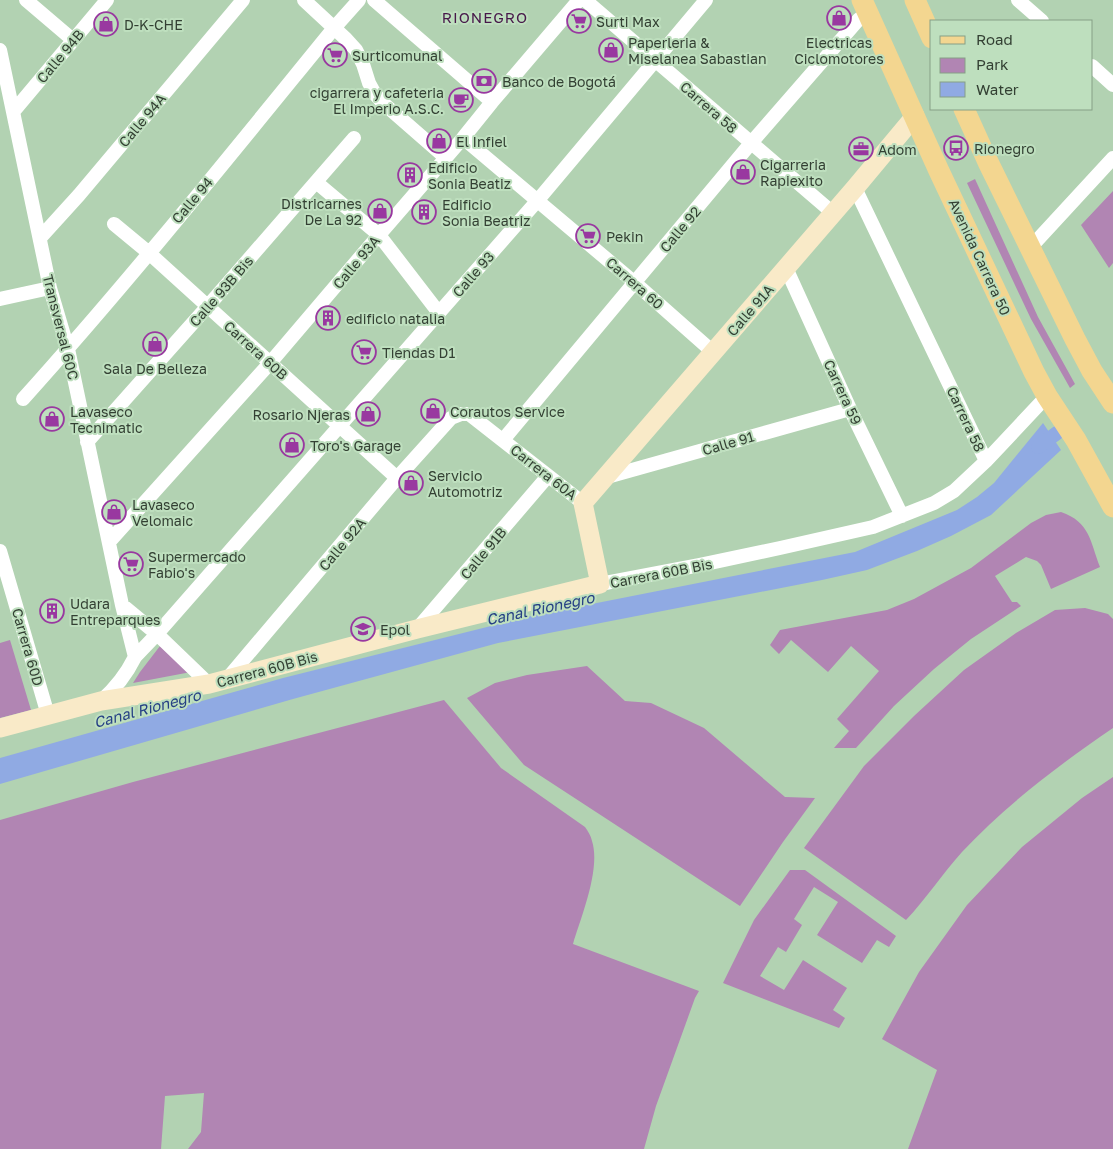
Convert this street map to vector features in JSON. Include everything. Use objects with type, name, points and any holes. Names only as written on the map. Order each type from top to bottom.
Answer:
[{"type":"main road","points":[[915,0],[930,34]]},
{"type":"main road","name":"Avenida Carrera 50","points":[[861,5],[1046,396],[1076,440],[1113,507]]},
{"type":"main road","points":[[964,110],[1083,356],[1113,403]]},
{"type":"street","points":[[26,0],[73,40]]},
{"type":"street","name":"Calle 94B","points":[[13,112],[107,0]]},
{"type":"street","name":"Calle 94A","points":[[40,238],[79,195],[242,0]]},
{"type":"street","points":[[304,0],[356,50],[369,83],[379,98],[446,158]]},
{"type":"street","name":"Calle 94","points":[[23,399],[149,253],[359,0]]},
{"type":"street","points":[[374,0],[492,102]]},
{"type":"street","name":"Calle 93A","points":[[109,542],[270,363],[579,0]]},
{"type":"street","name":"Carrera 58","points":[[585,0],[833,213]]},
{"type":"street","name":"Calle 93","points":[[135,657],[538,200],[706,0]]},
{"type":"street","points":[[1018,0],[1041,20]]},
{"type":"street","name":"Calle 92","points":[[503,440],[751,143],[861,5]]},
{"type":"street","name":"Transversal 60C","points":[[0,50],[50,288],[68,349],[122,605],[135,657]]},
{"type":"street","points":[[1093,67],[1113,85]]},
{"type":"street","name":"Calle 91A","points":[[583,503],[915,116]]},
{"type":"street","name":"Calle 93B Bis","points":[[87,442],[354,138]]},
{"type":"street","name":"Carrera 60","points":[[463,138],[635,283],[713,352]]},
{"type":"street","points":[[1030,248],[1113,158]]},
{"type":"street","points":[[316,182],[379,235],[439,313]]},
{"type":"street","name":"Carrera 58","points":[[855,188],[986,462]]},
{"type":"street","name":"Carrera 60B","points":[[114,224],[149,253],[397,478]]},
{"type":"street","name":"Carrera 59","points":[[786,268],[850,409],[902,516]]},
{"type":"street","points":[[0,299],[50,288]]},
{"type":"street","name":"Carrera 60B Bis","points":[[0,728],[101,701],[209,684],[417,629],[600,584],[700,565],[873,527],[934,503],[954,491],[986,462],[1046,396]]},
{"type":"street","name":"Calle 91","points":[[607,477],[850,409]]},
{"type":"street","name":"Carrera 60A","points":[[461,414],[469,414],[583,503],[600,584]]},
{"type":"street","name":"Calle 92A","points":[[227,679],[397,478],[451,418],[461,414]]},
{"type":"street","points":[[1094,470],[1113,483]]},
{"type":"street","name":"Calle 91B","points":[[417,629],[548,476]]},
{"type":"street","name":"Carrera 60D","points":[[0,551],[48,715]]},
{"type":"street","points":[[122,605],[157,634],[209,684]]},
{"type":"street","points":[[101,701],[122,680],[135,657]]},
{"type":"green space","points":[[975,179],[1038,317],[1075,384],[1070,388],[1031,319],[967,183]]},
{"type":"green space","points":[[1113,191],[1113,263],[1109,268],[1081,225]]},
{"type":"green space","points":[[1061,512],[1078,521],[1088,534],[1100,567],[1051,589],[1041,565],[1037,561],[1026,557],[995,576],[1012,602],[1017,602],[1021,606],[971,639],[934,669],[894,706],[856,748],[834,748],[849,731],[837,719],[879,671],[851,646],[828,672],[791,640],[779,654],[770,645],[780,630],[887,610],[914,599],[971,568],[1031,523],[1046,515]]},
{"type":"green space","points":[[1085,608],[1108,614],[1113,619],[1113,728],[1015,801],[979,834],[906,920],[804,848],[864,766],[964,670],[1016,633],[1055,610]]},
{"type":"green space","points":[[10,640],[31,710],[0,718],[0,643]]},
{"type":"green space","points":[[160,646],[191,672],[133,683],[140,672]]},
{"type":"green space","points":[[587,666],[625,701],[651,703],[704,728],[785,797],[815,798],[740,906],[524,765],[467,698],[495,683],[527,675]]},
{"type":"green space","points":[[444,700],[501,768],[585,827],[592,839],[594,865],[592,879],[573,944],[699,991],[656,1106],[644,1149],[188,1149],[201,1132],[204,1093],[165,1096],[161,1149],[0,1149],[0,820],[133,782]]},
{"type":"green space","points":[[1113,777],[1113,1149],[908,1149],[937,1070],[882,1039],[919,972],[967,905],[1022,847],[1082,798]]},
{"type":"green space","points":[[790,870],[805,870],[896,936],[889,947],[877,940],[862,963],[817,935],[838,902],[814,887],[794,919],[802,925],[786,952],[778,947],[760,976],[784,990],[803,960],[847,988],[833,1010],[845,1018],[839,1028],[723,983],[754,920]]},
{"type":"water","points":[[1043,423],[1061,450],[991,515],[951,536],[867,570],[498,643],[293,699],[0,784],[0,758],[283,678],[531,616],[855,552],[957,510],[977,497],[994,483]]},
{"type":"waterway","name":"Canal Rionegro","points":[[1038,447],[1057,433]]},
{"type":"place","name":"Electricas Ciclomotores","points":[[839,18]]},
{"type":"place","name":"Surti Max","points":[[579,21]]},
{"type":"place","name":"D-K-CHE","points":[[106,24]]},
{"type":"place","name":"Paperleria & Miselanea Sabastian","points":[[611,50]]},
{"type":"place","name":"Surticomunal","points":[[335,55]]},
{"type":"place","name":"Banco de Bogotá","points":[[484,81]]},
{"type":"place","name":"cigarrera y cafeteria El Imperio A.S.C.","points":[[461,100]]},
{"type":"place","name":"El Infiel","points":[[439,141]]},
{"type":"place","name":"Rionegro","points":[[956,148]]},
{"type":"place","name":"Adom","points":[[861,149]]},
{"type":"place","name":"Cigarreria Rapiexito","points":[[743,172]]},
{"type":"place","name":"Edificio Sonia Beatiz","points":[[410,175]]},
{"type":"place","name":"Districarnes De La 92","points":[[380,211]]},
{"type":"place","name":"Edificio Sonia Beatriz","points":[[424,212]]},
{"type":"place","name":"Pekin","points":[[588,236]]},
{"type":"place","name":"edificlo natalia","points":[[328,318]]},
{"type":"place","name":"Sala De Belleza","points":[[155,344]]},
{"type":"place","name":"Tiendas D1","points":[[364,352]]},
{"type":"place","name":"Corautos Service","points":[[433,411]]},
{"type":"place","name":"Rosario Njeras","points":[[368,414]]},
{"type":"place","name":"Lavaseco Tecnimatic","points":[[52,419]]},
{"type":"place","name":"Toro's Garage","points":[[292,445]]},
{"type":"place","name":"Servicio Automotriz","points":[[411,483]]},
{"type":"place","name":"Lavaseco Velomaic","points":[[114,512]]},
{"type":"place","name":"Supermercado Fabio's","points":[[131,564]]},
{"type":"place","name":"Udara Entreparques","points":[[52,611]]},
{"type":"place","name":"Epol","points":[[363,629]]},
{"type":"district","name":"RIONEGRO","points":[[485,17]]}]
